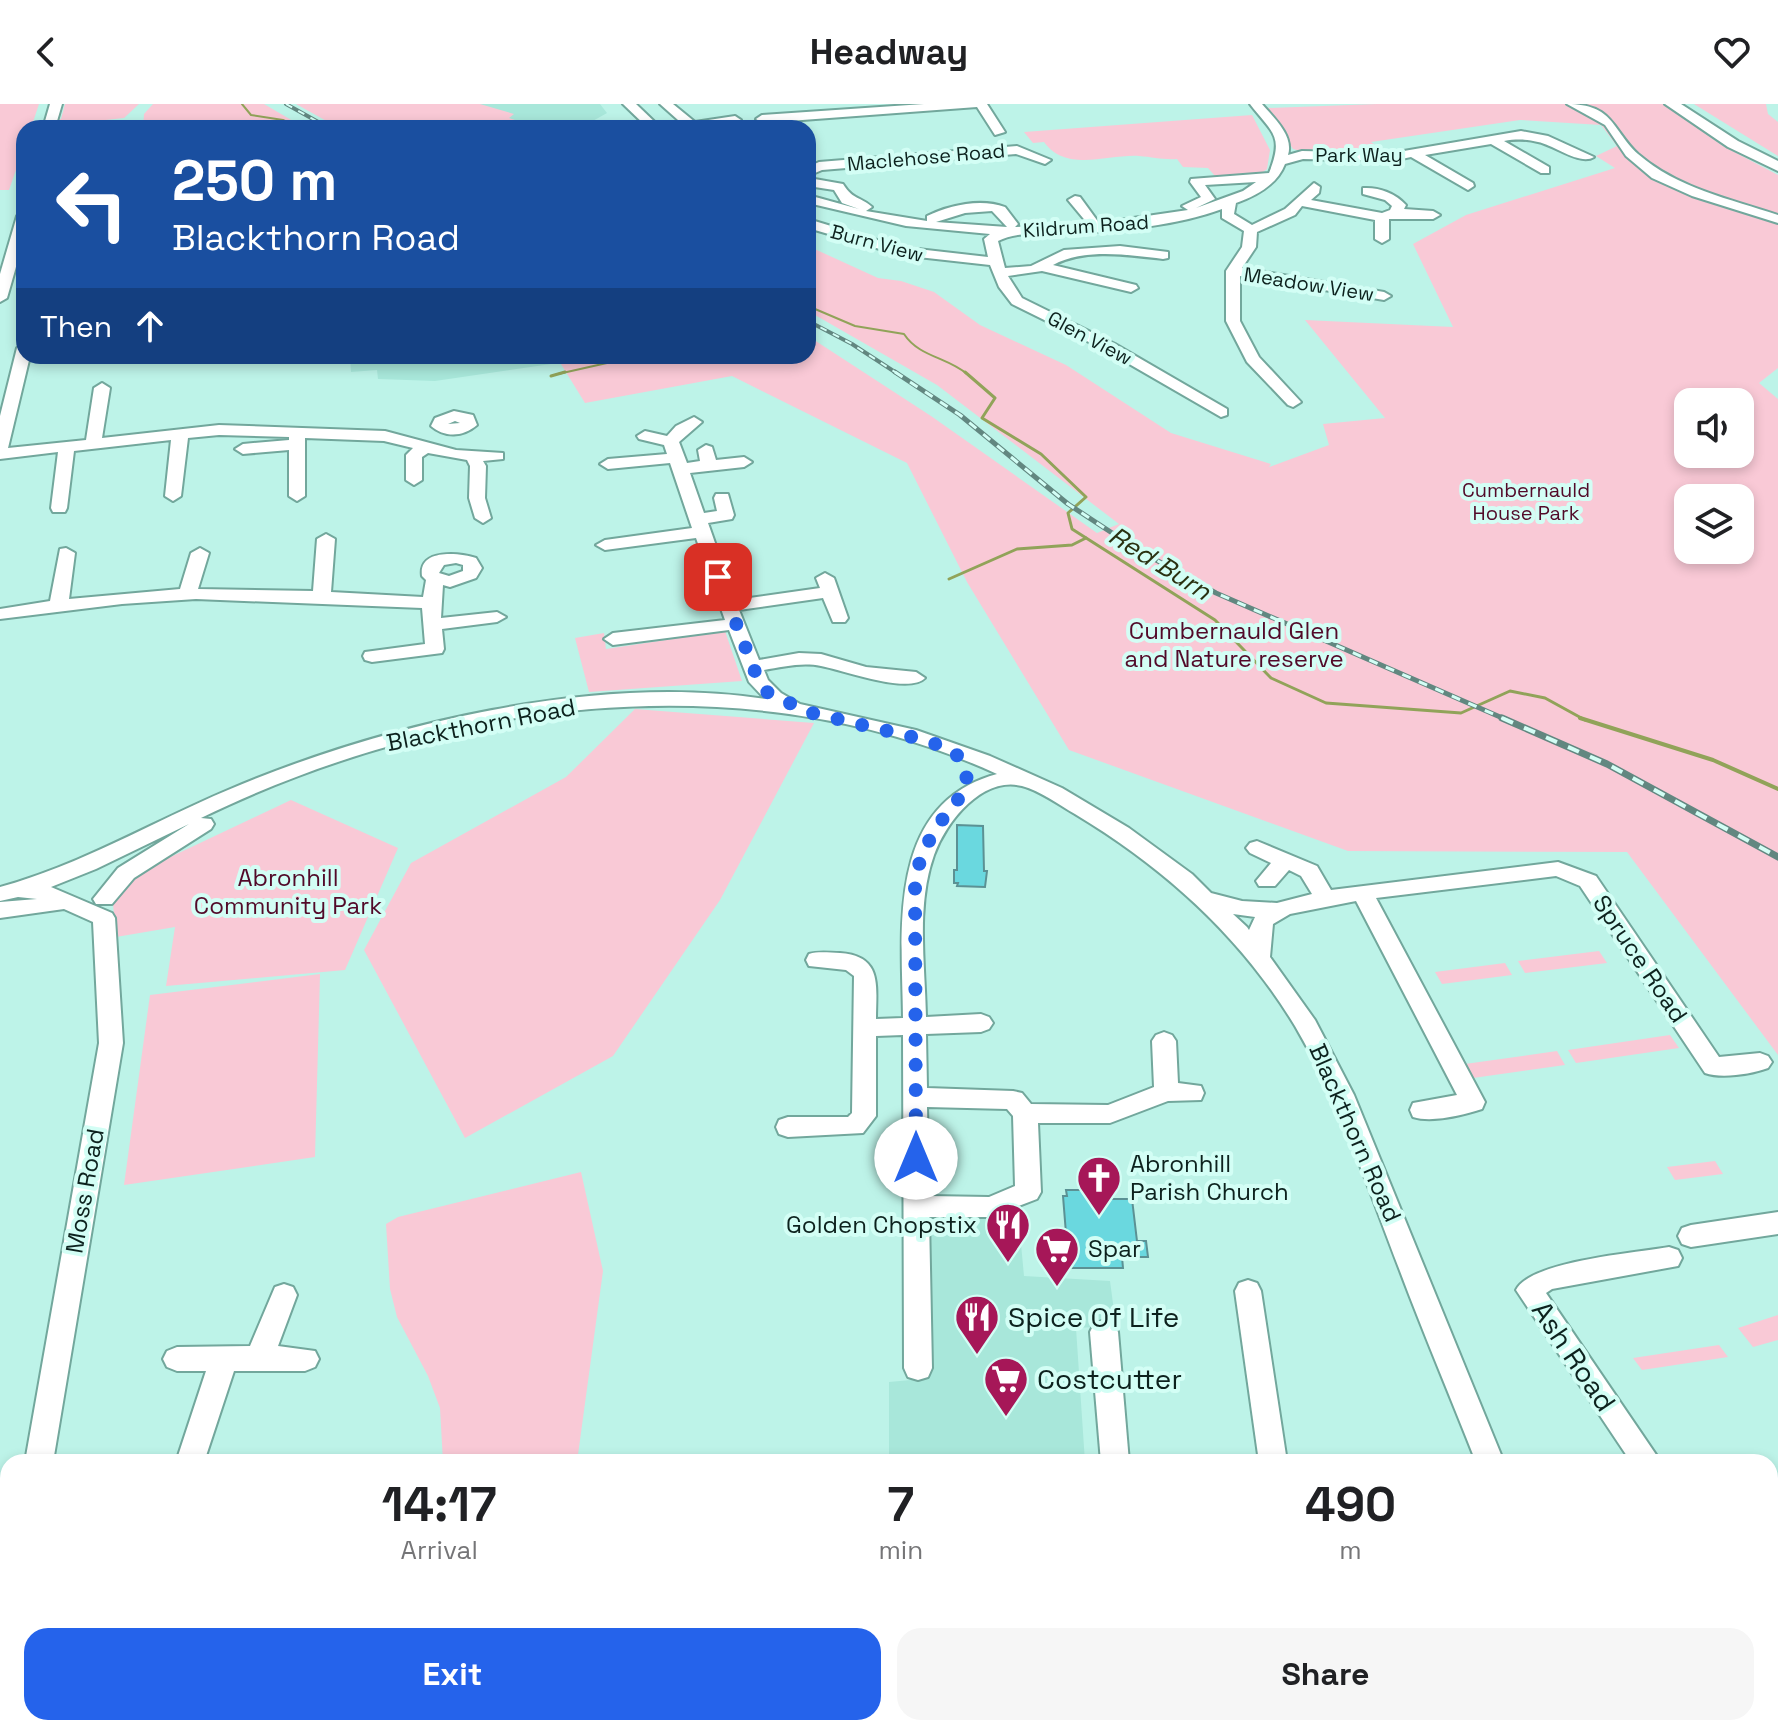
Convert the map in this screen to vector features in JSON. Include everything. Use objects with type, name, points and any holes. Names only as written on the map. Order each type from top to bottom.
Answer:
[{"type":"main road","points":[[1672,104],[1733,144],[1778,167]]},
{"type":"main road","points":[[1685,104],[1778,160]]},
{"type":"street","points":[[629,104],[646,120]]},
{"type":"street","points":[[666,104],[685,120]]},
{"type":"street","points":[[762,119],[822,109],[974,104]]},
{"type":"street","points":[[979,124],[996,128],[981,104]]},
{"type":"street","points":[[1229,208],[1247,186],[1271,177],[1283,154],[1273,125],[1256,104]]},
{"type":"street","points":[[1573,104],[1609,122],[1630,153],[1656,175],[1697,193],[1778,219]]},
{"type":"street","name":"Park Way","points":[[1283,154],[1416,155],[1531,136],[1588,157]]},
{"type":"street","points":[[1493,140],[1545,170]]},
{"type":"street","name":"Maclehose Road","points":[[816,166],[843,161],[1017,150],[1045,160]]},
{"type":"street","points":[[816,161],[843,161],[882,155]]},
{"type":"street","name":"Park Way","points":[[1416,155],[1468,186]]},
{"type":"street","points":[[816,182],[838,187],[853,204],[932,219],[1009,228],[1159,215],[1209,199],[1196,182],[1226,179],[1247,186]]},
{"type":"street","points":[[1250,240],[1313,193],[1314,187]]},
{"type":"street","points":[[1368,191],[1390,197],[1399,205],[1389,215],[1382,239]]},
{"type":"street","points":[[1075,200],[1093,222]]},
{"type":"street","name":"Kildrum Road","points":[[816,202],[874,217],[974,229],[1112,227],[1198,212]]},
{"type":"street","points":[[1299,202],[1336,216],[1433,215]]},
{"type":"street","points":[[932,219],[946,211],[996,203],[1009,228]]},
{"type":"street","name":"Meadow View","points":[[1198,212],[1229,208],[1250,240],[1233,271],[1233,321],[1252,359],[1293,402]]},
{"type":"street","name":"Burn View","points":[[816,226],[902,254],[997,267],[1042,267]]},
{"type":"street","points":[[974,229],[991,239],[1009,228]]},
{"type":"street","name":"Glen View","points":[[991,239],[997,267],[1009,293],[1017,301],[1110,347],[1221,412]]},
{"type":"street","points":[[0,298],[16,243]]},
{"type":"street","points":[[1042,267],[1064,254],[1120,250],[1163,255]]},
{"type":"street","points":[[1042,267],[1131,288]]},
{"type":"street","name":"Meadow View","points":[[1233,271],[1384,296]]},
{"type":"street","points":[[20,364],[0,451],[67,446],[94,435]]},
{"type":"street","points":[[94,435],[102,388]]},
{"type":"street","points":[[694,422],[682,429],[676,456],[728,606],[756,673],[774,697],[808,712]]},
{"type":"street","points":[[34,435],[180,434],[219,430],[297,439],[385,436],[429,449],[473,457],[497,456]]},
{"type":"street","points":[[414,480],[414,455],[443,442],[449,431]]},
{"type":"street","points":[[173,496],[180,434]]},
{"type":"street","points":[[645,436],[676,456]]},
{"type":"street","points":[[243,449],[297,439]]},
{"type":"street","points":[[297,439],[297,496]]},
{"type":"street","points":[[59,508],[67,446]]},
{"type":"street","points":[[608,464],[676,456],[744,462]]},
{"type":"street","points":[[473,457],[478,466],[477,498],[483,518]]},
{"type":"street","points":[[605,545],[700,525],[726,515],[722,498]]},
{"type":"street","points":[[322,598],[326,539]]},
{"type":"street","points":[[59,605],[66,553]]},
{"type":"street","points":[[187,595],[200,553]]},
{"type":"street","points":[[372,656],[435,649],[431,603],[435,579]]},
{"type":"street","points":[[728,606],[828,585],[839,618]]},
{"type":"street","points":[[0,614],[59,605],[187,595],[431,603]]},
{"type":"street","points":[[433,625],[497,617]]},
{"type":"street","points":[[613,639],[736,624]]},
{"type":"street","points":[[727,702],[748,692],[756,673],[799,659],[821,660],[864,673],[916,678]]},
{"type":"street","name":"Blackthorn Road","points":[[10,892],[140,840],[235,794],[323,763],[425,732],[516,714],[585,704],[727,702],[808,712],[925,740],[954,751],[1058,795],[1127,835],[1203,899],[1259,957],[1317,1042],[1347,1104],[1487,1454]]},
{"type":"street","points":[[954,751],[968,774],[963,797]]},
{"type":"street","name":"Blackthorn Road","points":[[58,899],[121,863],[323,763]]},
{"type":"street","points":[[918,1368],[913,895],[917,871],[935,829],[963,797],[992,780],[1025,780]]},
{"type":"street","points":[[10,892],[104,908],[126,873],[204,824]]},
{"type":"street","points":[[121,863],[140,840]]},
{"type":"street","points":[[1257,848],[1309,871],[1325,898]]},
{"type":"street","points":[[1267,881],[1286,860]]},
{"type":"street","name":"Moss Road","points":[[40,1454],[111,1043],[104,908],[107,884],[121,863]]},
{"type":"street","name":"Spruce Road","points":[[1203,899],[1242,909],[1276,910],[1325,898],[1558,869],[1588,881],[1713,1067],[1760,1062]]},
{"type":"street","points":[[1363,894],[1473,1102],[1422,1110]]},
{"type":"street","points":[[0,909],[58,899]]},
{"type":"street","points":[[1259,957],[1261,925],[1276,910]]},
{"type":"street","points":[[788,1127],[854,1126],[864,1116],[865,976],[859,966],[849,962],[817,960]]},
{"type":"street","points":[[865,1028],[981,1023]]},
{"type":"street","points":[[1164,1041],[1166,1092]]},
{"type":"street","points":[[1025,1113],[1110,1114],[1166,1092],[1192,1093]]},
{"type":"street","points":[[915,1097],[1013,1100],[1025,1113],[1028,1192],[990,1207],[916,1206]]},
{"type":"street","points":[[1691,1236],[1778,1223]]},
{"type":"street","name":"Ash Road","points":[[1642,1454],[1529,1290],[1546,1279],[1669,1258]]},
{"type":"street","points":[[1248,1291],[1272,1454]]},
{"type":"street","points":[[260,1356],[284,1295]]},
{"type":"street","points":[[1104,1332],[1114,1454]]},
{"type":"street","points":[[177,1359],[223,1361],[260,1356],[305,1359]]},
{"type":"street","points":[[193,1454],[223,1361]]},
{"type":"shaded area","points":[[428,104],[600,104],[607,113],[595,120],[466,120]]},
{"type":"shaded area","points":[[350,364],[551,364],[435,381],[378,379],[377,370],[351,372]]},
{"type":"shaded area","points":[[1018,1212],[1024,1276],[1110,1281],[1116,1326],[1076,1328],[1084,1454],[889,1454],[889,1382],[922,1379],[922,1220]]},
{"type":"green space","points":[[0,104],[39,104],[34,120],[16,120],[16,170],[9,190],[0,190]]},
{"type":"green space","points":[[65,104],[139,104],[124,118],[56,120],[61,119]]},
{"type":"green space","points":[[153,104],[264,104],[291,120],[144,120],[144,114]]},
{"type":"green space","points":[[296,104],[480,104],[514,114],[509,118],[515,120],[325,120]]},
{"type":"green space","points":[[1377,104],[1663,104],[1723,146],[1778,175],[1778,368],[1759,383],[1778,399],[1778,1055],[1627,852],[1348,851],[1069,750],[967,582],[907,463],[732,376],[585,403],[561,364],[816,364],[816,341],[931,416],[1097,533],[1119,524],[937,385],[816,316],[816,250],[878,278],[901,281],[934,292],[980,325],[1066,365],[1171,433],[1271,464],[1269,467],[1329,445],[1323,424],[1385,418],[1305,320],[1453,327],[1413,244],[1466,215],[1615,168],[1596,156],[1617,146],[1601,125],[1520,120],[1371,142],[1390,155],[1309,153],[1293,149],[1267,108]]},
{"type":"green space","points":[[1694,104],[1766,104],[1768,114],[1778,122],[1778,156]]},
{"type":"green space","points":[[1252,115],[1270,150],[1267,169],[1255,178],[1215,176],[1208,168],[1183,167],[1177,159],[1127,156],[1076,160],[1053,151],[1044,142],[1033,143],[1024,132]]},
{"type":"green space","points":[[725,631],[742,681],[589,692],[575,638],[604,633],[606,649]]},
{"type":"green space","points":[[635,709],[814,723],[720,900],[613,1056],[465,1138],[364,950],[411,863],[566,777]]},
{"type":"green space","name":"Abronhill Community Park","points":[[291,800],[398,848],[345,970],[166,986],[175,927],[116,937],[113,904],[126,878]]},
{"type":"green space","points":[[1599,951],[1607,963],[1525,973],[1518,961]]},
{"type":"green space","points":[[1505,963],[1512,975],[1442,984],[1435,972]]},
{"type":"green space","points":[[320,974],[315,1157],[124,1185],[150,995]]},
{"type":"green space","points":[[1670,1035],[1679,1048],[1576,1063],[1568,1050]]},
{"type":"green space","points":[[1557,1051],[1565,1065],[1473,1078],[1465,1064]]},
{"type":"green space","points":[[1715,1161],[1723,1174],[1675,1180],[1667,1167]]},
{"type":"green space","points":[[581,1172],[603,1271],[578,1454],[443,1454],[440,1408],[428,1376],[397,1317],[390,1289],[386,1224],[398,1217]]},
{"type":"green space","points":[[1778,1315],[1778,1340],[1753,1347],[1738,1328]]},
{"type":"green space","points":[[1719,1345],[1728,1357],[1642,1370],[1633,1358]]},
{"type":"building","points":[[957,825],[983,826],[984,871],[987,871],[985,887],[957,886],[958,883],[954,883]]},
{"type":"building","name":"Abronhill Parish Church","points":[[1066,1190],[1086,1190],[1086,1196],[1096,1196],[1096,1199],[1132,1199],[1137,1241],[1146,1241],[1148,1257],[1122,1257],[1123,1268],[1061,1268],[1059,1246],[1067,1246],[1063,1196],[1067,1196]]},
{"type":"waterway","name":"Red Burn","points":[[242,104],[251,115],[283,120]]},
{"type":"waterway","name":"Red Burn","points":[[816,309],[855,326],[904,334],[917,348],[967,374]]},
{"type":"waterway","points":[[558,374],[602,364]]},
{"type":"waterway","points":[[558,374],[565,372]]},
{"type":"waterway","name":"Red Burn","points":[[965,372],[995,398],[982,418],[1041,454],[1086,497],[1068,513],[1072,529],[1215,620],[1271,678],[1326,703],[1461,713],[1510,691],[1545,698],[1583,719]]},
{"type":"waterway","points":[[551,376],[558,374]]},
{"type":"waterway","points":[[949,579],[1017,549],[1072,545],[1086,538]]},
{"type":"waterway","name":"Red Burn","points":[[1583,719],[1713,760],[1778,789]]},
{"type":"railway","points":[[286,104],[315,120]]},
{"type":"railway","points":[[816,325],[898,374]]},
{"type":"railway","points":[[895,372],[960,415],[1068,504],[1138,550],[1216,593],[1507,720]]},
{"type":"railway","points":[[1502,718],[1607,764],[1778,857]]},
{"type":"place","name":"Abronhill Parish Church","points":[[1099,1217]]},
{"type":"place","name":"Golden Chopstix","points":[[1008,1264]]},
{"type":"place","name":"Spar","points":[[1057,1288]]},
{"type":"place","name":"Spice Of Life","points":[[977,1356]]},
{"type":"place","name":"Costcutter","points":[[1006,1418]]},
{"type":"route","points":[[718,577],[759,682],[774,697],[808,712],[925,740],[954,751],[966,768],[967,788],[928,842],[917,871],[913,895],[916,1158]]},
{"type":"park label","name":"Cumbernauld House Park","points":[[1526,502]]},
{"type":"park label","name":"Cumbernauld Glen and Nature reserve","points":[[1234,645]]}]
